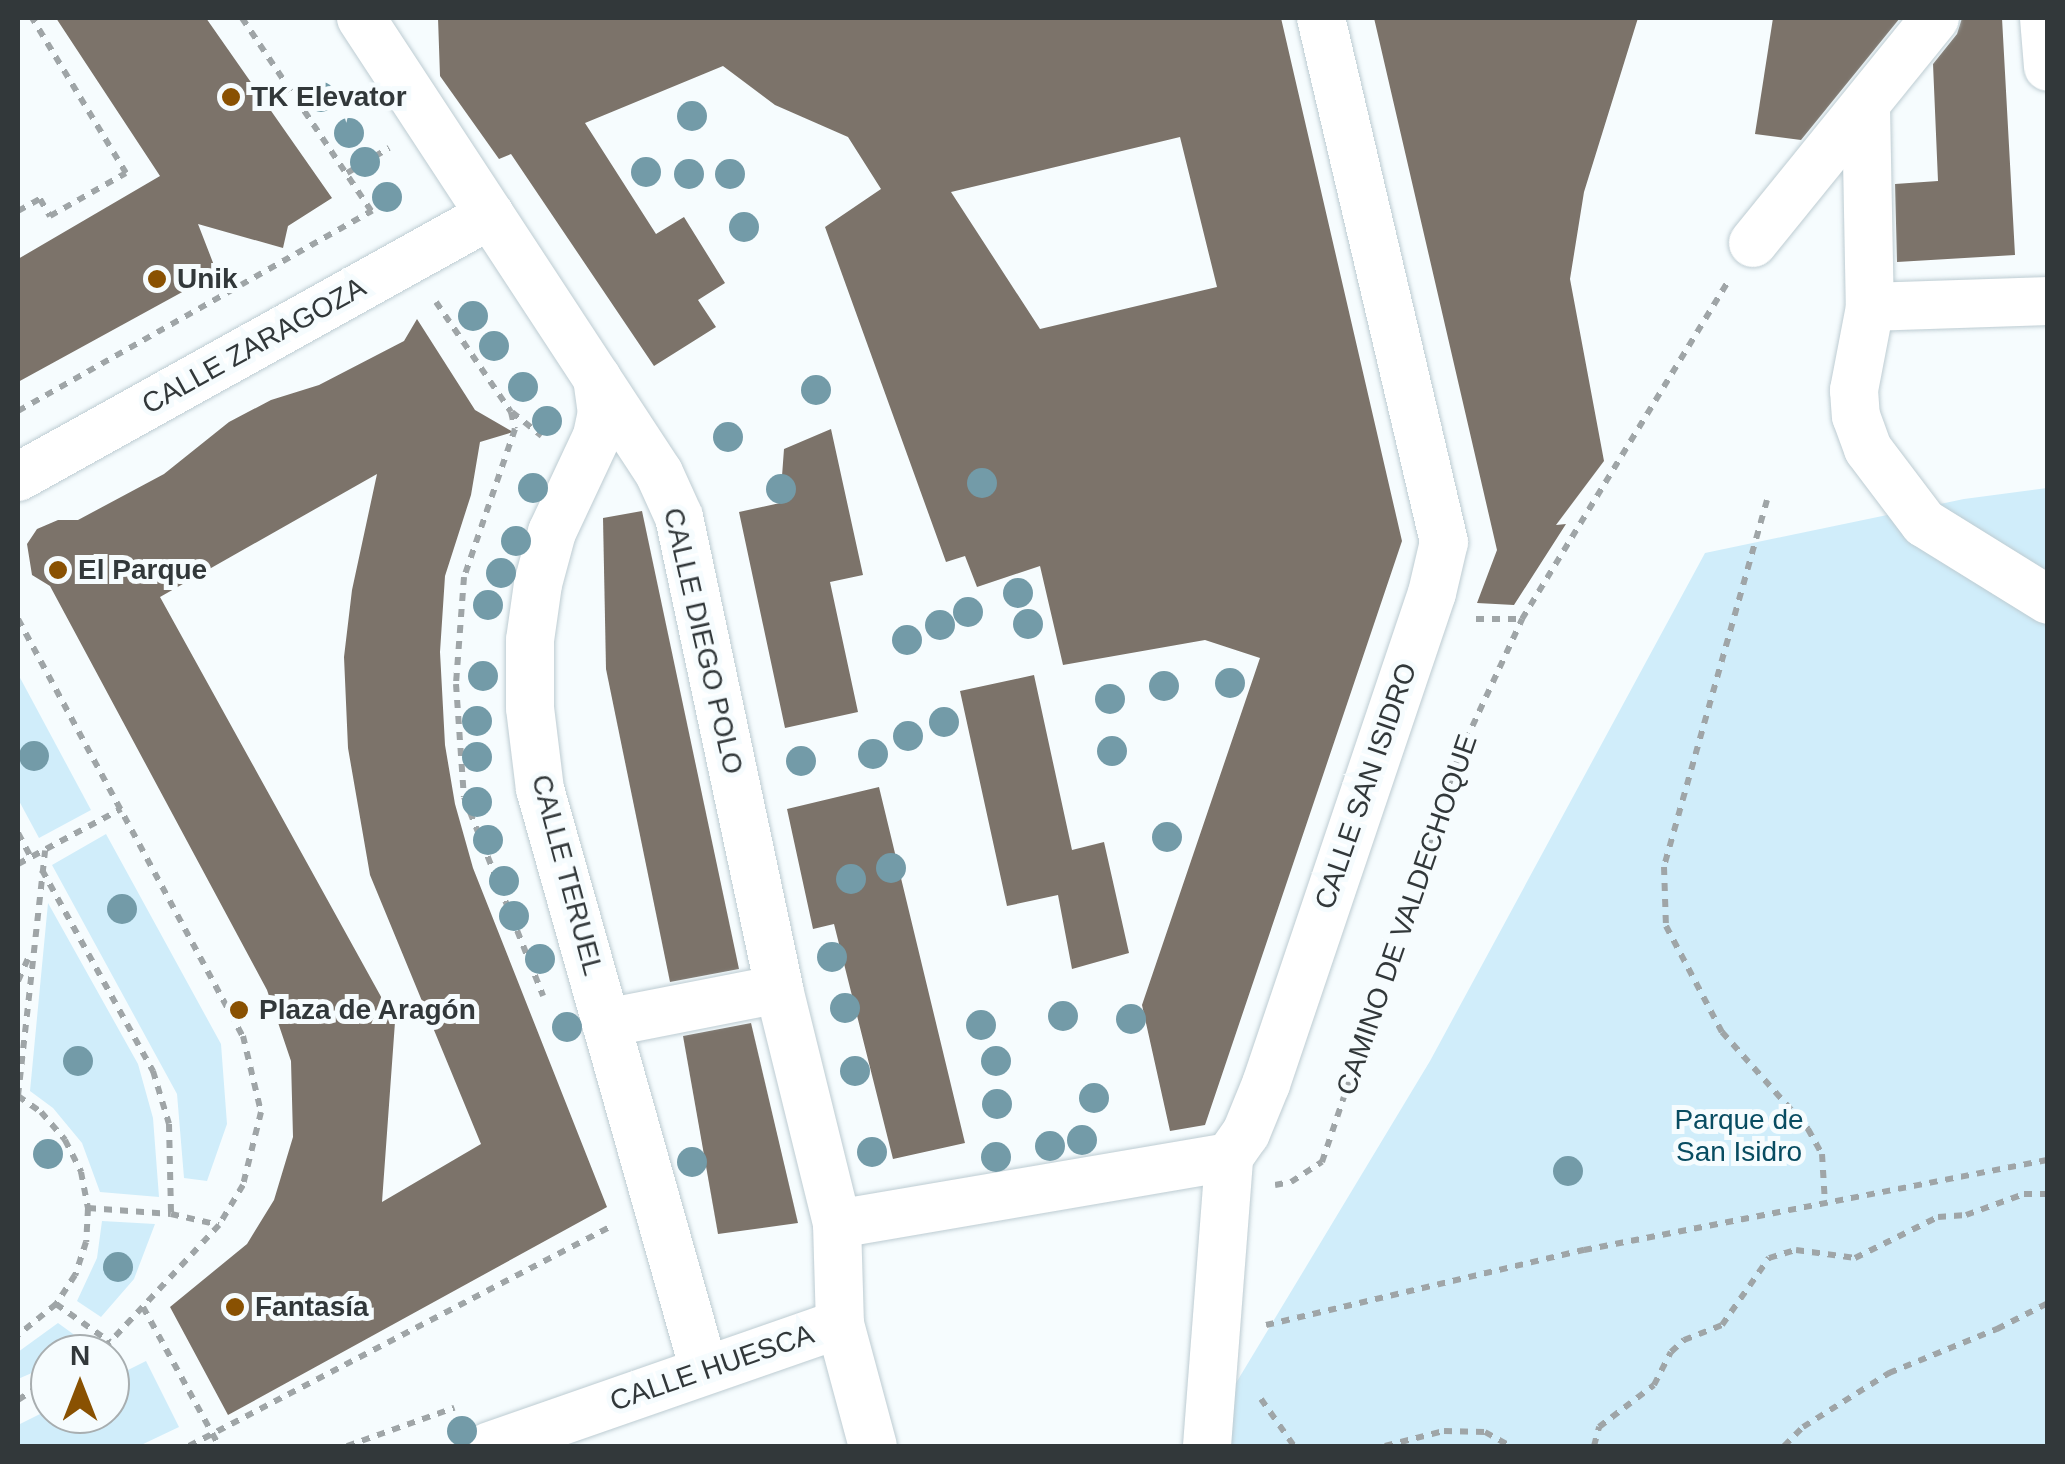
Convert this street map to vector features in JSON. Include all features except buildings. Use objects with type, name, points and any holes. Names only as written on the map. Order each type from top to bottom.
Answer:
[{"type":"street","name":"CALLE DIEGO POLO","points":[[361,18],[660,473],[679,517],[778,989],[837,1224]]},
{"type":"street","name":"CALLE SAN ISIDRO","points":[[1229,1157],[1246,1133],[1266,1084],[1432,593],[1444,542],[1321,18]]},
{"type":"street","points":[[1753,243],[1935,18]]},
{"type":"street","points":[[2044,18],[2048,67]]},
{"type":"street","points":[[1866,107],[1870,307],[1854,390],[1856,416],[1868,449],[1924,523],[2048,600]]},
{"type":"street","name":"CALLE ZARAGOZA","points":[[18,477],[490,215]]},
{"type":"street","points":[[1870,307],[2048,300]]},
{"type":"street","name":"CALLE TERUEL","points":[[598,378],[602,412],[598,436],[552,532],[538,584],[530,640],[530,708],[540,789],[704,1370]]},
{"type":"street","points":[[606,1023],[778,989]]},
{"type":"street","points":[[837,1224],[1229,1157],[1206,1446]]},
{"type":"street","name":"CALLE HUESCA","points":[[489,1446],[840,1324],[837,1224]]},
{"type":"street","points":[[840,1324],[873,1446]]},
{"type":"path","points":[[18,212],[40,199],[50,216],[126,173],[32,18]]},
{"type":"path","points":[[18,410],[372,211],[242,18]]},
{"type":"path","points":[[347,173],[394,146]]},
{"type":"path","name":"CAMINO DE VALDECHOQUE","points":[[1264,1188],[1291,1182],[1322,1162],[1459,755],[1522,619],[1753,243]]},
{"type":"path","points":[[432,295],[511,412],[515,429],[464,577],[456,684],[459,747],[464,798],[546,1004]]},
{"type":"path","points":[[1766,500],[1664,867],[1666,926],[1722,1032],[1808,1129],[1822,1154],[1826,1203]]},
{"type":"path","points":[[18,619],[243,1036],[261,1112],[243,1185],[219,1225],[118,1334]]},
{"type":"path","points":[[1472,619],[1522,619]]},
{"type":"path","points":[[18,864],[120,810]]},
{"type":"path","points":[[18,833],[30,857]]},
{"type":"path","points":[[18,1335],[56,1304],[75,1275],[86,1242],[88,1208],[81,1172],[65,1140],[41,1112],[18,1096],[44,850]]},
{"type":"path","points":[[42,870],[153,1072],[169,1124],[171,1214]]},
{"type":"path","points":[[18,980],[31,952]]},
{"type":"path","points":[[1259,1326],[1584,1250],[2048,1160]]},
{"type":"path","points":[[1594,1446],[1599,1426],[1654,1385],[1671,1352],[1684,1340],[1722,1325],[1769,1258],[1796,1250],[1854,1258],[1938,1216],[1966,1215],[2024,1194],[2048,1194]]},
{"type":"path","points":[[88,1208],[171,1214],[219,1225]]},
{"type":"path","points":[[189,1446],[623,1218]]},
{"type":"path","points":[[1784,1446],[1803,1428],[1890,1373],[2048,1303]]},
{"type":"path","points":[[56,1304],[99,1334]]},
{"type":"path","points":[[143,1307],[218,1446]]},
{"type":"path","points":[[1386,1446],[1444,1431],[1485,1432],[1510,1446]]},
{"type":"green space","name":"Parque de San Isidro","points":[[2047,488],[2047,1446],[1229,1446],[1233,1388],[1430,1061],[1705,553],[1964,499]]},
{"type":"green space","points":[[18,674],[91,810],[39,838],[18,799]]},
{"type":"green space","points":[[106,834],[221,1044],[227,1124],[207,1181],[184,1178],[177,1094],[52,865]]},
{"type":"green space","points":[[48,903],[138,1064],[153,1118],[159,1197],[100,1192],[82,1143],[53,1108],[30,1091]]},
{"type":"green space","points":[[102,1221],[155,1224],[134,1279],[101,1317],[77,1301],[97,1258]]},
{"type":"green space","points":[[58,1323],[73,1334],[43,1334]]},
{"type":"green space","points":[[30,1343],[30,1374],[18,1379],[18,1352]]},
{"type":"green space","points":[[146,1361],[179,1427],[139,1446],[18,1446],[18,1425],[30,1419],[30,1434],[130,1434],[130,1369]]},
{"type":"place","name":"TK Elevator","points":[[231,97]]},
{"type":"place","name":"Unik","points":[[157,279]]},
{"type":"place","name":"El Parque","points":[[58,570]]},
{"type":"place","name":"Plaza de Aragón","points":[[239,1010]]},
{"type":"place","name":"Fantasía","points":[[235,1307]]}]
